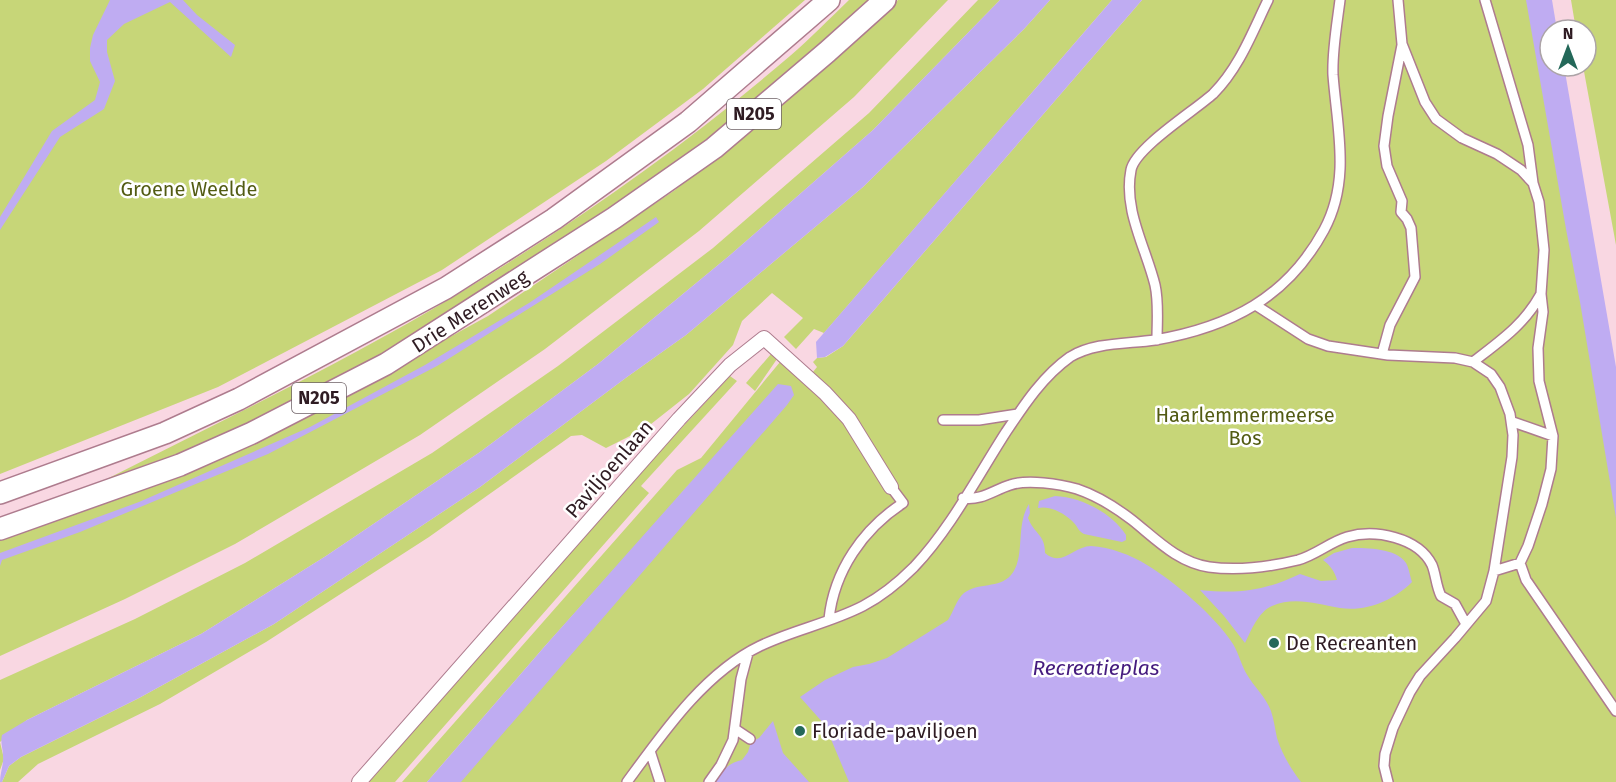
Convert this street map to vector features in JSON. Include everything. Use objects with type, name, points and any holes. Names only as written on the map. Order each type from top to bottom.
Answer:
[{"type":"highway","name":"Drie Merenweg","points":[[0,494],[165,433],[239,399],[446,288],[554,219],[688,122],[829,0]]},
{"type":"highway","name":"Drie Merenweg","points":[[0,529],[180,465],[252,433],[386,364],[614,218],[714,148],[885,0]]},
{"type":"street","points":[[1156,340],[1158,304],[1155,285],[1132,208],[1131,169],[1134,160],[1143,149],[1178,123],[1224,82],[1241,58],[1268,0]]},
{"type":"street","points":[[627,782],[650,751],[723,668],[759,646],[862,606],[894,585],[927,550],[1037,388],[1070,357],[1096,348],[1156,340],[1200,329],[1257,306],[1293,274],[1310,253],[1326,225],[1341,175],[1341,148],[1333,73],[1340,0]]},
{"type":"street","points":[[1382,354],[1390,325],[1415,277],[1410,228],[1401,212],[1402,201],[1387,166],[1384,146],[1402,44],[1398,0]]},
{"type":"street","points":[[1485,0],[1528,145],[1533,183],[1543,222],[1541,294],[1543,312],[1538,348],[1539,381],[1552,427],[1551,469],[1532,535],[1520,563],[1526,580],[1616,711]]},
{"type":"street","points":[[1402,44],[1425,102],[1436,119],[1462,138],[1497,154],[1521,170],[1533,183]]},
{"type":"street","points":[[1473,362],[1509,335],[1532,311],[1541,294]]},
{"type":"street","points":[[1257,306],[1308,339],[1340,349],[1455,358],[1473,362],[1491,374],[1500,387],[1513,422],[1512,457],[1494,571],[1486,601],[1420,676],[1402,708],[1385,754],[1384,766],[1388,782]]},
{"type":"street","name":"Paviljoenlaan","points":[[358,782],[679,419],[730,365],[764,338],[825,393],[849,419],[891,487]]},
{"type":"street","points":[[943,420],[979,420],[1018,414]]},
{"type":"street","points":[[1513,422],[1553,436]]},
{"type":"street","points":[[963,498],[971,500],[1022,482],[1075,488],[1103,499],[1175,555],[1198,564],[1226,569],[1273,566],[1302,558],[1348,536],[1377,534],[1392,537],[1409,543],[1423,554],[1432,565],[1441,596],[1455,604],[1466,624]]},
{"type":"street","points":[[830,619],[832,597],[850,557],[866,533],[886,513],[903,503],[891,487]]},
{"type":"street","points":[[1494,571],[1520,563]]},
{"type":"street","points":[[709,782],[727,753],[735,729],[748,653]]},
{"type":"street","points":[[735,729],[750,739]]},
{"type":"street","points":[[650,751],[660,782]]},
{"type":"green space","name":"Groene Weelde","points":[[0,0],[805,0],[703,89],[606,161],[442,270],[218,387],[0,474]]},
{"type":"green space","points":[[849,0],[871,0],[820,49],[652,187],[328,388],[199,446],[97,484],[370,344],[502,267],[629,182],[711,121],[797,49]]},
{"type":"green space","points":[[898,0],[948,0],[854,97],[699,231],[545,349],[420,435],[235,544],[125,599],[0,656],[0,538],[306,416],[488,316],[675,190],[836,59]]},
{"type":"green space","points":[[978,0],[1000,0],[873,130],[729,256],[598,364],[480,452],[326,556],[201,634],[27,720],[0,742],[0,680],[135,619],[245,563],[432,453],[558,366],[713,248],[869,113]]},
{"type":"green space","points":[[1050,0],[1112,0],[824,333],[814,329],[796,349],[784,337],[803,318],[772,293],[742,321],[733,345],[689,394],[646,428],[606,448],[582,435],[571,436],[429,537],[266,642],[160,704],[38,764],[18,782],[2,782],[9,766],[21,757],[139,698],[274,624],[480,487],[686,335],[863,187],[1024,29]]},
{"type":"green space","name":"Haarlemmermeerse Bos","points":[[1142,0],[1535,0],[1538,18],[1538,78],[1548,78],[1616,496],[1616,782],[455,782],[694,477],[427,782],[402,782],[677,470],[701,458],[780,362],[804,383],[817,367],[813,362],[817,358],[826,357],[843,346]]},
{"type":"green space","points":[[1571,0],[1616,0],[1616,245],[1585,78],[1598,78],[1598,18],[1574,18]]},
{"type":"green space","points":[[771,354],[777,359],[755,391],[746,383]]},
{"type":"green space","points":[[730,376],[737,381],[641,486],[649,493],[395,782],[367,782],[620,494]]},
{"type":"green space","points":[[0,742],[4,759],[0,770]]},
{"type":"water","points":[[110,0],[183,0],[197,15],[235,45],[231,57],[170,2],[124,24],[107,40],[107,52],[115,81],[104,109],[60,137],[0,230],[0,217],[52,131],[95,100],[100,82],[90,61],[90,48],[93,35]]},
{"type":"water","points":[[1000,0],[1050,0],[1024,29],[863,187],[686,335],[480,487],[274,624],[139,698],[21,757],[9,766],[0,782],[3,759],[2,735],[27,720],[201,634],[326,556],[480,452],[598,364],[729,256],[873,130]]},
{"type":"water","points":[[1112,0],[1142,0],[843,346],[825,357],[817,358],[816,342]]},
{"type":"water","points":[[1526,0],[1552,0],[1555,18],[1538,18],[1538,69]]},
{"type":"water","points":[[1540,78],[1566,78],[1616,367],[1616,518],[1580,302]]},
{"type":"water","points":[[656,217],[659,222],[600,264],[437,366],[268,454],[80,532],[2,560],[0,566],[0,553],[139,502],[310,427],[425,365],[529,303]]},
{"type":"water","points":[[778,384],[791,386],[794,395],[787,405],[461,782],[427,782],[545,646]]},
{"type":"water","points":[[1055,496],[1075,499],[1104,513],[1120,527],[1126,535],[1126,540],[1122,542],[1084,534],[1062,514],[1053,509],[1038,508],[1039,501]]},
{"type":"water","name":"Recreatieplas","points":[[1029,504],[1030,523],[1043,542],[1045,553],[1051,557],[1063,557],[1091,546],[1120,552],[1141,561],[1158,572],[1205,611],[1233,644],[1246,673],[1269,706],[1281,750],[1301,782],[849,782],[825,725],[800,697],[825,680],[853,667],[887,658],[948,620],[964,593],[1001,582],[1011,575],[1016,568],[1022,522]]},
{"type":"water","points":[[1352,548],[1381,550],[1395,554],[1406,563],[1412,582],[1388,599],[1360,608],[1340,608],[1297,601],[1280,603],[1267,609],[1259,617],[1245,643],[1200,590],[1227,592],[1251,590],[1263,588],[1300,574],[1321,581],[1337,580],[1332,569],[1323,560],[1334,553]]},
{"type":"water","points":[[773,721],[783,753],[809,782],[716,782],[726,768],[742,760],[751,742],[759,738]]},
{"type":"place","name":"De Recreanten","points":[[1274,643]]},
{"type":"place","name":"Floriade-paviljoen","points":[[800,731]]}]
